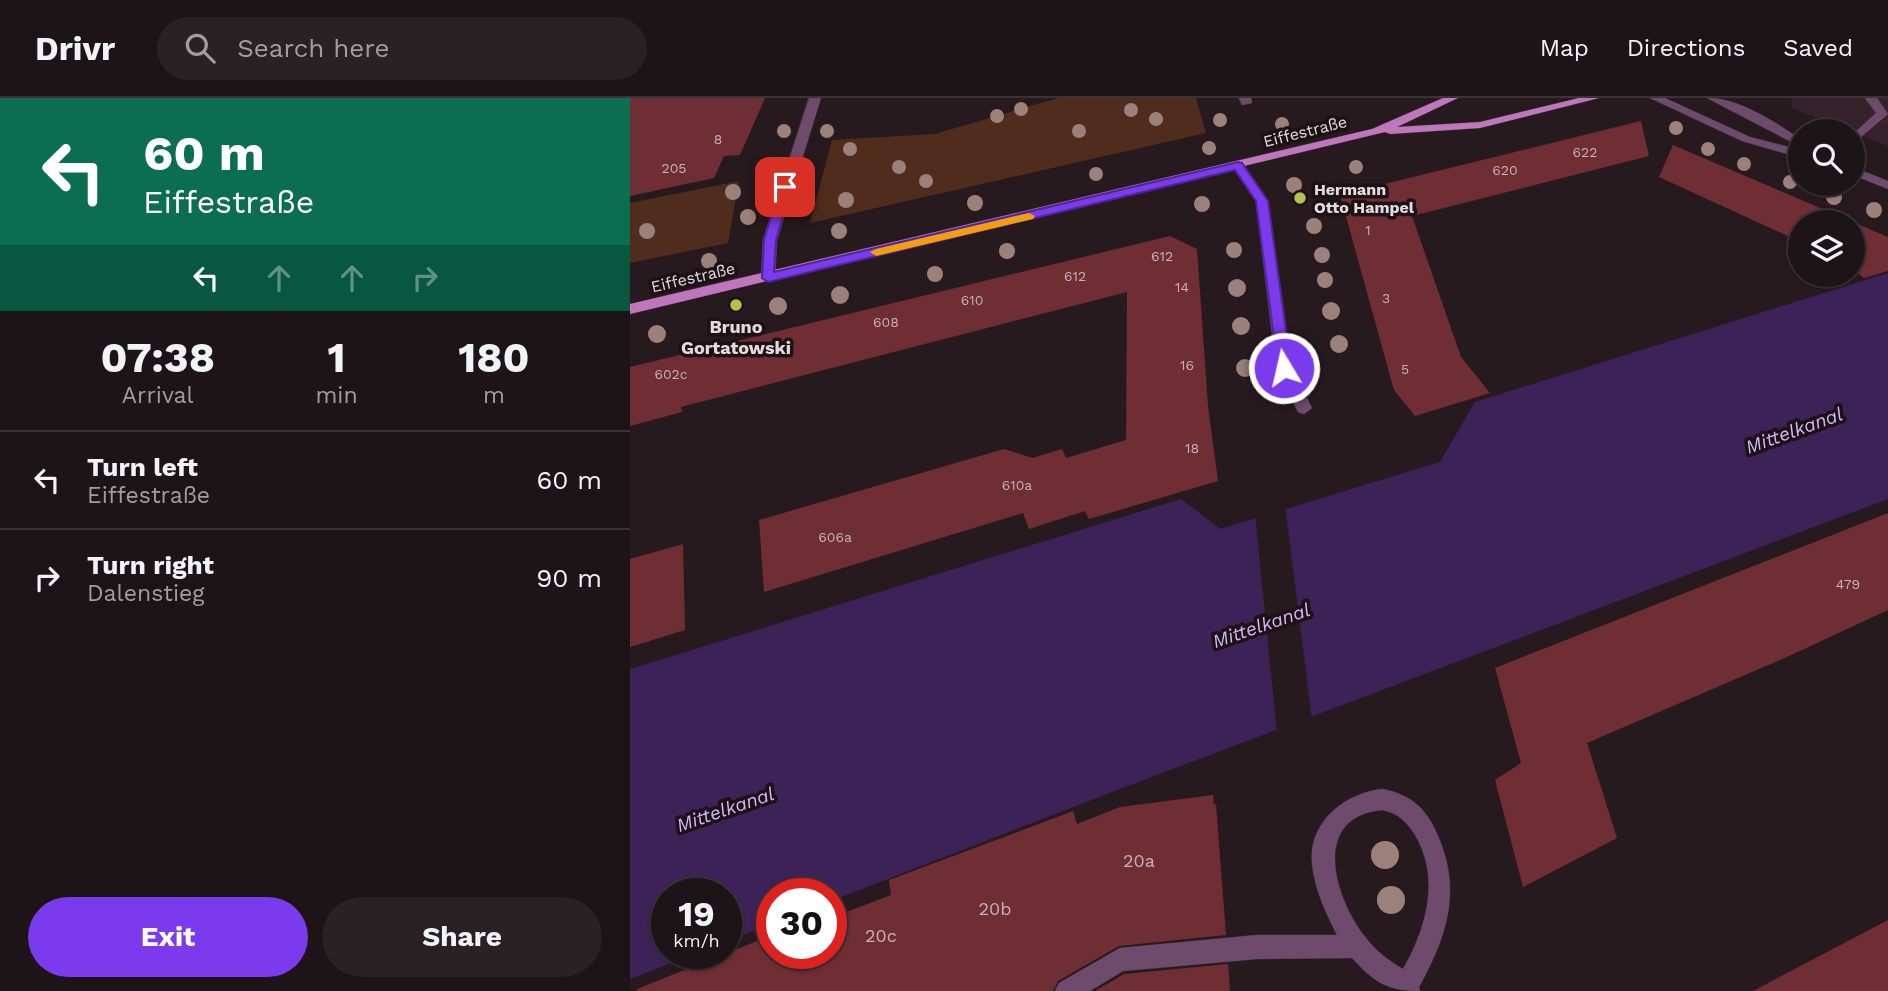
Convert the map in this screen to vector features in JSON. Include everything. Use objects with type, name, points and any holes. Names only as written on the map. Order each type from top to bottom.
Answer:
[{"type":"main road","name":"Eiffestraße","points":[[1376,132],[1452,98]]},
{"type":"main road","name":"Eiffestraße","points":[[630,309],[1376,132],[1480,125],[1593,98]]},
{"type":"street","points":[[768,278],[770,240],[815,98]]},
{"type":"street","points":[[1656,98],[1746,139],[1788,150]]},
{"type":"street","points":[[1713,98],[1788,136]]},
{"type":"street","points":[[1865,130],[1882,114],[1871,98]]},
{"type":"street","points":[[1238,166],[1262,201],[1284,368],[1304,408]]},
{"type":"street","points":[[1865,176],[1888,185]]},
{"type":"street","points":[[1366,800],[1396,802],[1418,818],[1433,847],[1441,874],[1439,914],[1426,953],[1407,988],[1376,968],[1356,946],[1340,921],[1327,883],[1322,854],[1330,828],[1349,809],[1366,800]]},
{"type":"street","points":[[1067,991],[1120,960],[1257,947],[1356,946]]},
{"type":"shaded area","points":[[1058,98],[1196,98],[1206,133],[810,223],[832,140],[935,134]]},
{"type":"shaded area","points":[[1792,98],[1888,98],[1888,146],[1865,137],[1865,119],[1819,119],[1791,108]]},
{"type":"shaded area","points":[[739,181],[728,243],[630,263],[630,203]]},
{"type":"water","name":"Mittelkanal","points":[[1888,273],[1888,499],[847,895],[847,878],[756,878],[756,930],[742,935],[742,878],[651,878],[651,969],[656,969],[630,979],[630,669],[1181,499],[1220,529],[1440,462],[1475,402],[1843,287],[1865,287],[1865,280]]},
{"type":"pier","points":[[1285,505],[1312,720],[1277,733],[1255,514]]},
{"type":"building","points":[[630,98],[765,98],[740,155],[724,156],[714,178],[630,196]]},
{"type":"building","points":[[1641,121],[1649,156],[1412,216],[1461,357],[1490,393],[1415,416],[1394,390],[1340,195]]},
{"type":"building","points":[[1673,145],[1825,210],[1788,210],[1788,236],[1659,177]]},
{"type":"building","points":[[1865,227],[1888,237],[1888,271],[1865,278]]},
{"type":"building","points":[[1170,236],[1197,249],[1208,406],[1218,481],[1089,519],[1085,511],[1029,529],[1023,513],[764,592],[759,520],[1004,449],[1033,458],[1062,449],[1066,458],[1126,440],[1127,292],[681,407],[682,412],[630,426],[630,367]]},
{"type":"building","points":[[1888,513],[1888,610],[1587,743],[1617,838],[1523,887],[1495,780],[1521,763],[1495,668]]},
{"type":"building","points":[[683,544],[685,630],[630,647],[630,559]]},
{"type":"building","points":[[1213,795],[1214,805],[1216,804],[1226,935],[1119,946],[1058,981],[1053,991],[637,991],[687,969],[742,969],[742,947],[756,941],[756,969],[847,969],[847,912],[891,895],[889,880],[1073,811],[1077,824],[1120,807]]},
{"type":"building","points":[[1888,920],[1888,991],[1753,991]]},
{"type":"building","points":[[1228,964],[1230,991],[1095,991],[1124,974]]},
{"type":"slow traffic","points":[[876,252],[1029,216]]},
{"type":"place","name":"Hermann Otto Hampel","points":[[1300,198]]},
{"type":"place","name":"Bruno Gortatowski","points":[[736,305]]},
{"type":"route","points":[[785,187],[770,240],[768,278],[1238,166],[1262,201],[1284,368]]}]
